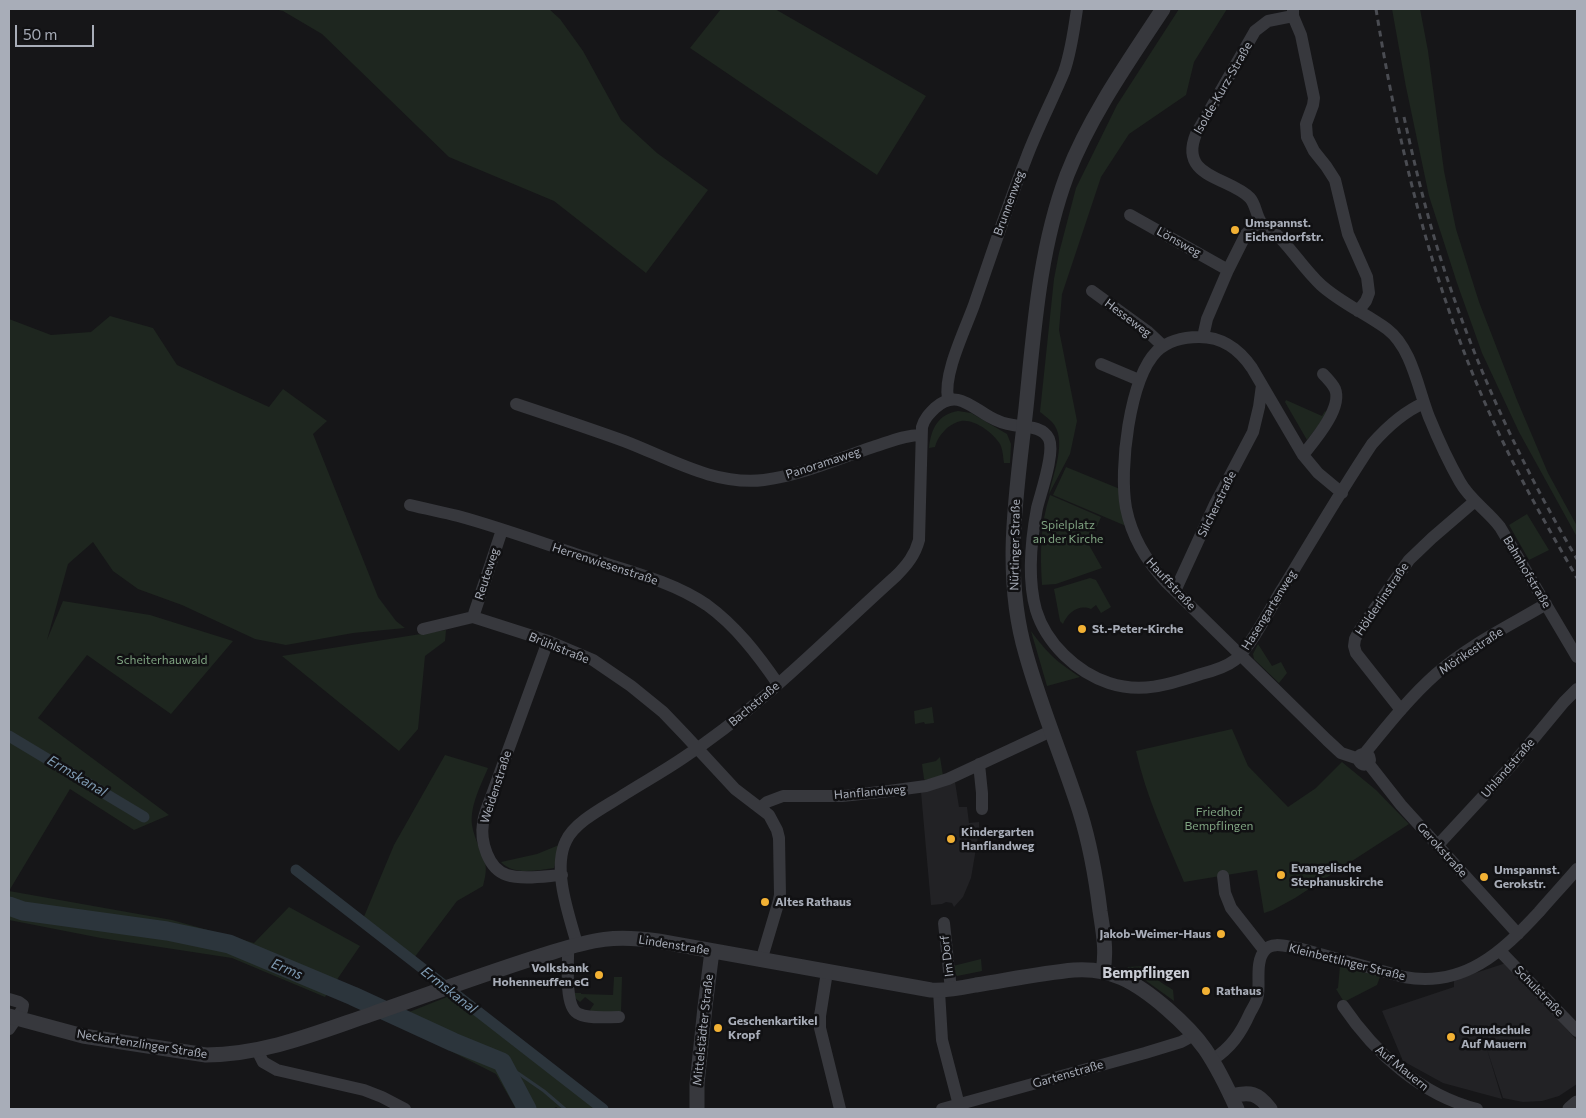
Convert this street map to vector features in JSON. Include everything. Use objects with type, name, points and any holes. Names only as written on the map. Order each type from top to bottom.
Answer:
[{"type":"street","name":"Brunnenweg","points":[[948,399],[947,385],[952,366],[1000,224],[1028,152],[1064,72],[1077,9]]},
{"type":"street","name":"Nürtinger Straße","points":[[1103,971],[1104,949],[1100,907],[1091,855],[1080,812],[1051,731],[1018,622],[1013,591],[1014,527],[1038,298],[1051,228],[1067,175],[1084,138],[1124,68],[1163,9]]},
{"type":"street","points":[[1293,12],[1313,92],[1313,105],[1306,124],[1307,137],[1314,151],[1335,180],[1348,234],[1368,276],[1369,293],[1358,312]]},
{"type":"street","name":"Isolde-Kurz-Straße","points":[[1293,12],[1268,21],[1256,31],[1228,77],[1193,142],[1193,155],[1200,168],[1207,174],[1249,197],[1261,222],[1282,240],[1321,285],[1358,312],[1388,330],[1397,340],[1414,372],[1443,450],[1471,497]]},
{"type":"street","name":"Lönsweg","points":[[1130,215],[1228,270]]},
{"type":"street","points":[[1203,337],[1207,319],[1246,234],[1261,222]]},
{"type":"street","name":"Hesseweg","points":[[1092,291],[1147,331],[1163,346]]},
{"type":"street","name":"Hauffstraße","points":[[1240,655],[1150,564],[1141,550],[1132,528],[1125,502],[1126,442],[1139,380],[1148,362],[1163,346],[1184,338],[1203,337],[1222,341],[1237,350],[1249,363],[1303,455],[1318,473],[1342,493]]},
{"type":"street","points":[[1100,364],[1139,380]]},
{"type":"street","points":[[1303,455],[1325,425],[1336,402],[1335,389],[1323,374]]},
{"type":"street","name":"Silcherstraße","points":[[1175,591],[1215,504],[1248,444],[1257,418],[1262,385]]},
{"type":"street","points":[[921,435],[927,415],[948,399],[960,400],[1003,423],[1024,427]]},
{"type":"street","name":"Hasengartenweg","points":[[1024,427],[1042,431],[1050,442],[1050,454],[1034,530],[1032,558],[1032,586],[1035,608],[1040,624],[1059,650],[1077,665],[1096,677],[1116,685],[1137,688],[1160,687],[1223,667],[1240,655],[1369,449],[1380,435],[1401,416],[1412,408],[1424,403]]},
{"type":"street","name":"Panoramaweg","points":[[516,404],[617,438],[700,472],[736,480],[756,481],[794,474],[897,439],[921,435]]},
{"type":"street","points":[[1257,418],[1280,416]]},
{"type":"street","name":"Bachstraße","points":[[618,1017],[583,1016],[576,1013],[573,1009],[568,996],[572,946],[560,862],[565,842],[571,832],[597,812],[697,748],[778,684],[896,576],[914,555],[919,540],[921,435]]},
{"type":"street","name":"Bahnhofstraße","points":[[1471,497],[1486,510],[1500,527],[1577,657]]},
{"type":"street","name":"Hölderlinstraße","points":[[1401,710],[1356,653],[1355,639],[1378,602],[1409,560],[1471,497]]},
{"type":"street","name":"Herrenwiesenstraße","points":[[418,514],[410,505],[458,516],[651,578],[685,592],[708,606],[728,623],[757,655],[778,684]]},
{"type":"street","name":"Reuteweg","points":[[473,617],[502,530]]},
{"type":"street","name":"Mörikestraße","points":[[1364,758],[1401,710],[1428,682],[1460,655],[1546,604]]},
{"type":"street","points":[[424,630],[473,617]]},
{"type":"street","name":"Brühlstraße","points":[[473,617],[548,641],[593,660],[631,686],[662,712],[735,790],[769,815],[777,830],[780,895],[761,960]]},
{"type":"street","name":"Weidenstraße","points":[[548,641],[495,785],[483,822],[482,832],[486,850],[495,867],[501,873],[518,877],[562,875]]},
{"type":"street","name":"Gerokstraße","points":[[1240,655],[1341,753],[1349,757],[1364,758],[1401,805],[1518,934]]},
{"type":"street","name":"Uhlandstraße","points":[[1438,845],[1511,766],[1577,689]]},
{"type":"street","name":"Hanflandweg","points":[[760,808],[767,802],[783,796],[842,796],[926,786],[940,782],[1051,731]]},
{"type":"street","points":[[979,764],[982,809]]},
{"type":"street","name":"Kleinbettlinger Straße","points":[[1264,950],[1274,945],[1298,948],[1391,974],[1417,979],[1452,975],[1475,966],[1500,951],[1577,869]]},
{"type":"street","points":[[1212,1060],[1234,1042],[1252,1010],[1258,996],[1260,961],[1264,950],[1230,908],[1225,894],[1223,876]]},
{"type":"street","name":"Im Dorf","points":[[944,923],[945,990],[942,1040],[960,1107]]},
{"type":"street","name":"Lindenstraße","points":[[257,1050],[291,1042],[572,946],[603,939],[627,938],[658,941],[911,988],[945,990],[1070,970],[1103,971]]},
{"type":"street","name":"Mittelstädter Straße","points":[[697,1109],[697,1084],[712,951]]},
{"type":"street","name":"Schulstraße","points":[[1500,951],[1577,1031]]},
{"type":"street","points":[[1103,971],[1122,978],[1144,992],[1194,1035],[1212,1060],[1234,1102],[1242,1093],[1255,1095],[1270,1109]]},
{"type":"street","points":[[827,972],[820,1028],[840,1109]]},
{"type":"street","name":"Neckartenzlinger Straße","points":[[9,999],[19,1002],[23,1006],[22,1010],[11,1021]]},
{"type":"street","name":"Auf Mauern","points":[[1343,1006],[1369,1040],[1417,1083],[1446,1099],[1477,1109]]},
{"type":"street","name":"Neckartenzlinger Straße","points":[[11,1021],[83,1036],[206,1055],[257,1050]]},
{"type":"street","name":"Gartenstraße","points":[[942,1109],[960,1107],[1145,1053],[1181,1042],[1194,1035]]},
{"type":"street","points":[[257,1050],[262,1062],[277,1070],[364,1090],[382,1096],[405,1109]]},
{"type":"street","points":[[1570,1109],[1577,1103]]},
{"type":"shaded area","name":"Kindergarten Hanflandweg","points":[[955,782],[959,807],[967,807],[969,823],[979,822],[971,878],[963,897],[954,907],[952,903],[946,902],[931,905],[921,792]]},
{"type":"shaded area","name":"Grundschule Auf Mauern","points":[[1506,963],[1577,1041],[1577,1084],[1559,1096],[1542,1101],[1523,1102],[1503,1098],[1486,1046],[1502,1099],[1443,1083],[1403,1061],[1382,1011],[1454,987],[1454,980]]},
{"type":"green space","points":[[274,9],[549,9],[560,19],[583,51],[621,120],[657,153],[708,190],[646,273],[554,201],[449,157],[322,34],[283,11]]},
{"type":"green space","points":[[721,9],[775,9],[926,96],[877,175],[690,48]]},
{"type":"green space","points":[[1179,9],[1227,9],[1194,62],[1186,95],[1129,134],[1101,177],[1062,294],[1059,330],[1077,421],[1070,454],[1049,494],[1058,457],[1059,438],[1057,429],[1052,422],[1040,412],[1054,279],[1076,188],[1117,105]]},
{"type":"green space","points":[[1392,9],[1420,9],[1428,51],[1444,171],[1456,229],[1479,302],[1517,400],[1548,473],[1577,526],[1577,537],[1519,432],[1482,353],[1457,283],[1429,196]]},
{"type":"green space","name":"Scheiterhauwald","points":[[110,316],[153,328],[177,365],[269,407],[283,389],[327,421],[313,434],[378,597],[396,621],[405,628],[353,633],[286,645],[255,639],[182,605],[138,589],[113,571],[93,542],[68,564],[47,640],[63,601],[150,615],[233,641],[171,714],[87,655],[38,718],[169,815],[134,830],[70,789],[9,891],[9,319],[51,335],[91,332]]},
{"type":"green space","points":[[1286,400],[1322,416],[1325,411],[1328,413],[1307,440],[1285,402]]},
{"type":"green space","points":[[958,411],[971,413],[1007,434],[1011,444],[1010,463],[1004,463],[1001,446],[993,435],[972,422],[959,421],[949,427],[939,437],[935,447],[929,448],[937,424],[945,415]]},
{"type":"green space","points":[[1066,467],[1120,489],[1126,526],[1053,495]]},
{"type":"green space","name":"Spielplatz an der Kirche","points":[[1050,495],[1101,517],[1089,545],[1102,568],[1056,584],[1042,585],[1041,562],[1044,517]]},
{"type":"green space","points":[[1527,514],[1549,550],[1529,560],[1509,525]]},
{"type":"green space","points":[[1090,578],[1096,580],[1111,607],[1101,613],[1096,605],[1091,609],[1078,608],[1068,616],[1063,624],[1060,621],[1054,589]]},
{"type":"green space","points":[[446,630],[445,641],[425,656],[418,729],[399,751],[282,656]]},
{"type":"green space","points":[[1031,631],[1053,657],[1080,677],[1047,686]]},
{"type":"green space","points":[[1258,644],[1272,666],[1281,662],[1287,673],[1279,683],[1254,659],[1253,654]]},
{"type":"green space","points":[[932,707],[934,723],[925,724],[924,722],[915,724],[914,711]]},
{"type":"green space","name":"Friedhof Bempflingen","points":[[1232,729],[1248,766],[1288,807],[1316,788],[1342,762],[1376,790],[1409,824],[1295,898],[1264,913],[1257,870],[1184,882],[1151,801],[1136,751]]},
{"type":"green space","points":[[445,755],[488,768],[477,795],[472,818],[474,835],[485,862],[486,874],[483,886],[457,901],[414,958],[363,919],[394,845]]},
{"type":"green space","points":[[940,757],[943,776],[925,780],[922,764],[936,761]]},
{"type":"green space","points":[[559,845],[554,868],[519,871],[501,862],[537,854]]},
{"type":"green space","points":[[9,891],[172,920],[254,943],[289,907],[360,946],[325,997],[232,958],[101,938],[9,920]]},
{"type":"green space","points":[[1324,958],[1381,974],[1377,985],[1344,1002],[1336,989],[1338,988],[1340,966],[1324,963]]},
{"type":"green space","points":[[981,959],[982,971],[957,976],[955,973],[953,966]]},
{"type":"green space","points":[[1153,964],[1156,978],[1173,990],[1174,1001],[1127,967]]},
{"type":"green space","points":[[614,977],[622,977],[621,1013],[593,1013],[590,1010],[594,1004],[585,997],[580,1002],[575,998],[575,993],[613,995]]},
{"type":"green space","points":[[452,995],[597,1109],[559,1109],[556,1107],[553,1109],[516,1109],[496,1074],[389,1020]]},
{"type":"waterway","name":"Ermskanal","points":[[9,736],[144,817]]},
{"type":"waterway","name":"Ermskanal","points":[[296,870],[603,1109]]},
{"type":"waterway","name":"Erms","points":[[9,906],[23,911],[167,931],[229,944],[502,1062],[527,1109]]},
{"type":"waterway","points":[[502,1062],[544,1091],[565,1109]]},
{"type":"railway","points":[[1376,9],[1409,175],[1440,284],[1459,338],[1511,459],[1577,578]]},
{"type":"railway","points":[[1404,117],[1434,238],[1474,351],[1521,457],[1577,559]]},
{"type":"place","name":"Umspannst. Eichendorfstr.","points":[[1235,230]]},
{"type":"place","name":"St.-Peter-Kirche","points":[[1082,629]]},
{"type":"place","name":"Kindergarten Hanflandweg","points":[[951,839]]},
{"type":"place","name":"Evangelische Stephanuskirche","points":[[1281,875]]},
{"type":"place","name":"Umspannst. Gerokstr.","points":[[1484,877]]},
{"type":"place","name":"Altes Rathaus","points":[[765,902]]},
{"type":"place","name":"Jakob-Weimer-Haus","points":[[1221,934]]},
{"type":"place","name":"Volksbank Hohenneuffen eG","points":[[599,975]]},
{"type":"place","name":"Rathaus","points":[[1206,991]]},
{"type":"place","name":"Geschenkartikel Kropf","points":[[718,1028]]},
{"type":"place","name":"Grundschule Auf Mauern","points":[[1451,1037]]},
{"type":"district","name":"Bempflingen","points":[[1146,973]]}]
